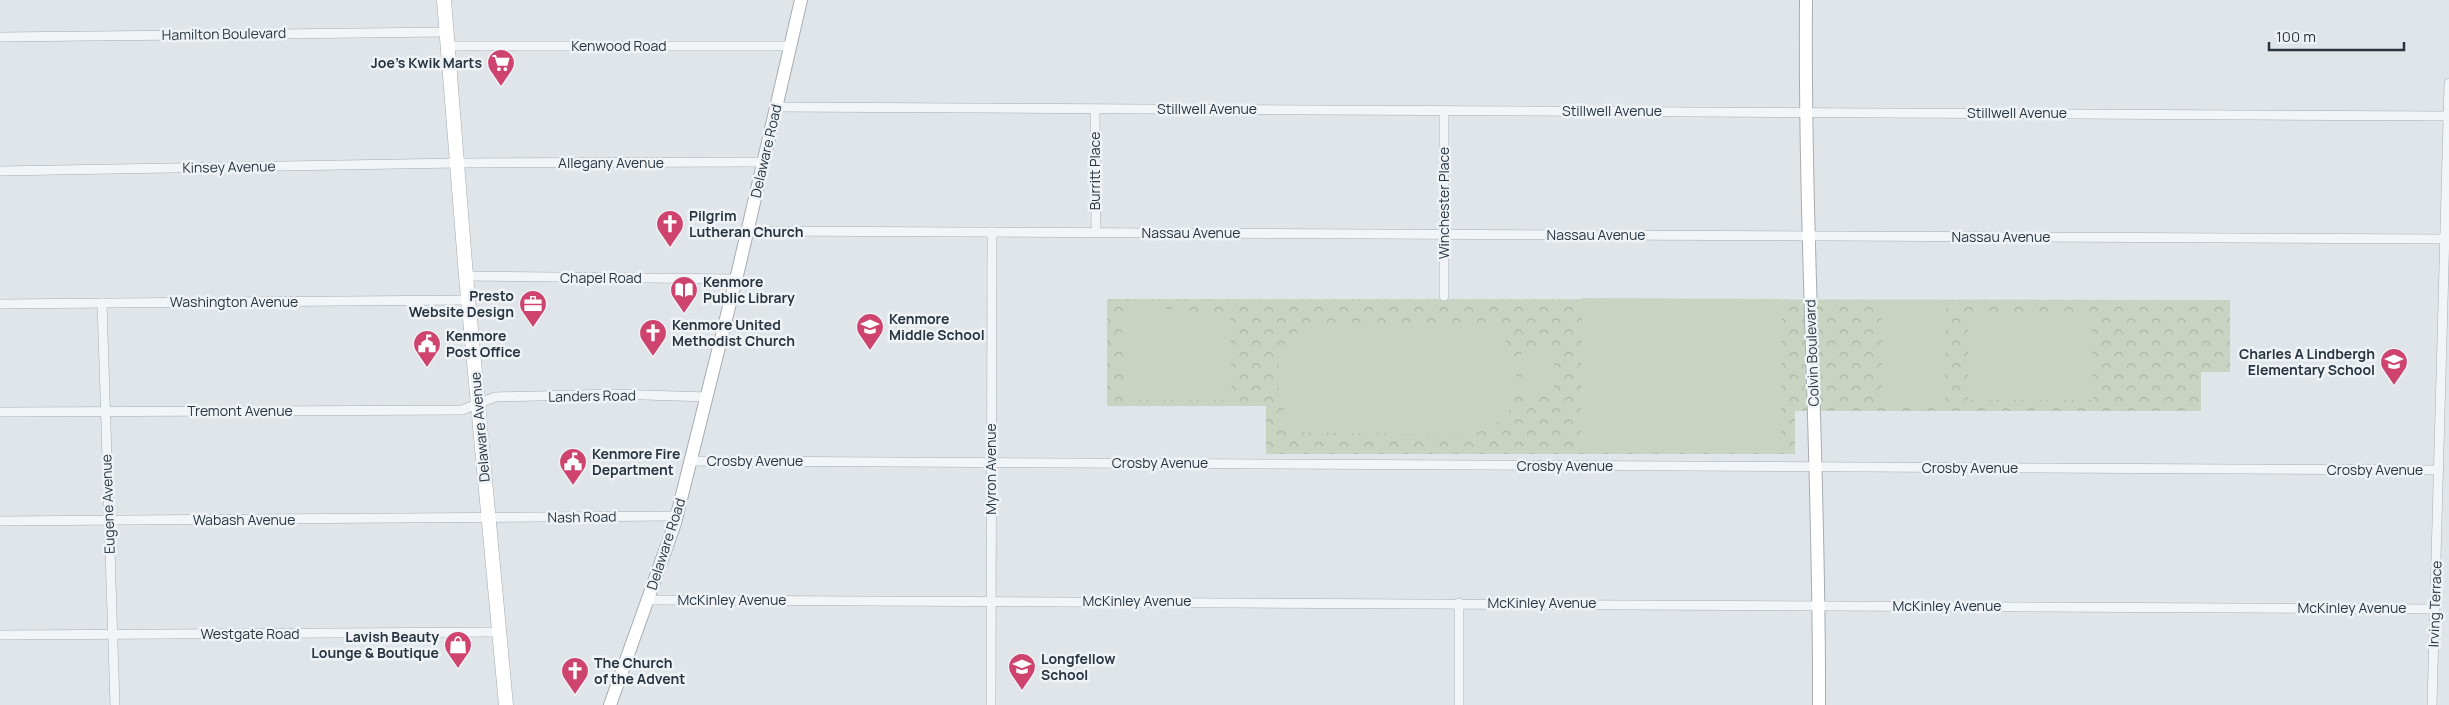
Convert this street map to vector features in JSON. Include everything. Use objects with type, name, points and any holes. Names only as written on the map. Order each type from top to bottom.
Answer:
[{"type":"main road","name":"Delaware Avenue","points":[[444,0],[466,276],[506,705]]},
{"type":"street","name":"Delaware Road","points":[[610,705],[677,516],[736,279],[801,0]]},
{"type":"street","name":"Colvin Boulevard","points":[[1806,0],[1805,112],[1820,605],[1819,705]]},
{"type":"street","name":"Hamilton Boulevard","points":[[0,37],[448,39]]},
{"type":"street","name":"Kenwood Road","points":[[448,39],[790,46]]},
{"type":"street","name":"Irving Terrace","points":[[2432,705],[2439,470],[2446,362],[2449,84]]},
{"type":"street","name":"Stillwell Avenue","points":[[776,108],[2448,116]]},
{"type":"street","name":"Burritt Place","points":[[1095,109],[1096,233]]},
{"type":"street","name":"Winchester Place","points":[[1444,110],[1444,296]]},
{"type":"street","name":"Allegany Avenue","points":[[458,163],[763,162]]},
{"type":"street","name":"Kinsey Avenue","points":[[0,170],[458,163]]},
{"type":"street","name":"Nassau Avenue","points":[[747,231],[2446,239]]},
{"type":"street","name":"Myron Avenue","points":[[991,705],[992,232]]},
{"type":"street","name":"Chapel Road","points":[[466,276],[736,279]]},
{"type":"street","name":"Washington Avenue","points":[[0,304],[469,300]]},
{"type":"street","name":"Eugene Avenue","points":[[102,303],[115,705]]},
{"type":"street","name":"Landers Road","points":[[479,403],[495,397],[614,394],[707,397]]},
{"type":"street","name":"Tremont Avenue","points":[[0,412],[462,410],[479,403]]},
{"type":"street","name":"Crosby Avenue","points":[[691,461],[2439,470]]},
{"type":"street","name":"Nash Road","points":[[488,518],[677,516]]},
{"type":"street","name":"Wabash Avenue","points":[[0,522],[488,518]]},
{"type":"street","name":"McKinley Avenue","points":[[648,600],[991,600],[2435,609]]},
{"type":"street","points":[[1459,603],[1459,705]]},
{"type":"street","name":"Westgate Road","points":[[0,635],[499,632]]},
{"type":"green space","points":[[1582,298],[1782,299],[1781,450],[1581,449]]},
{"type":"green space","points":[[1107,299],[2230,300],[2230,372],[2201,372],[2201,411],[1795,411],[1795,454],[1266,454],[1266,406],[1107,406]]},
{"type":"green space","points":[[1129,305],[1230,315],[1232,400],[1127,400],[1121,313]]},
{"type":"green space","points":[[1882,305],[1946,305],[1945,404],[1882,404]]},
{"type":"green space","points":[[1968,315],[2092,315],[2093,400],[1968,400]]},
{"type":"green space","points":[[1297,327],[1506,328],[1506,349],[1513,363],[1516,379],[1516,392],[1513,404],[1499,422],[1489,428],[1463,435],[1286,432],[1285,418],[1277,384],[1277,374],[1279,364],[1286,352],[1298,340]]},
{"type":"green space","points":[[1521,348],[1554,348],[1554,390],[1522,390]]},
{"type":"place","name":"Joe's Kwik Marts","points":[[501,87]]},
{"type":"place","name":"Pilgrim Lutheran Church","points":[[670,248]]},
{"type":"place","name":"Kenmore Public Library","points":[[684,314]]},
{"type":"place","name":"Presto Website Design","points":[[533,328]]},
{"type":"place","name":"Kenmore Middle School","points":[[870,351]]},
{"type":"place","name":"Kenmore United Methodist Church","points":[[653,357]]},
{"type":"place","name":"Kenmore Post Office","points":[[427,368]]},
{"type":"place","name":"Charles A Lindbergh Elementary School","points":[[2394,386]]},
{"type":"place","name":"Kenmore Fire Department","points":[[573,486]]},
{"type":"place","name":"Lavish Beauty Lounge & Boutique","points":[[458,669]]},
{"type":"place","name":"Longfellow School","points":[[1022,691]]},
{"type":"place","name":"The Church of the Advent","points":[[575,695]]}]
